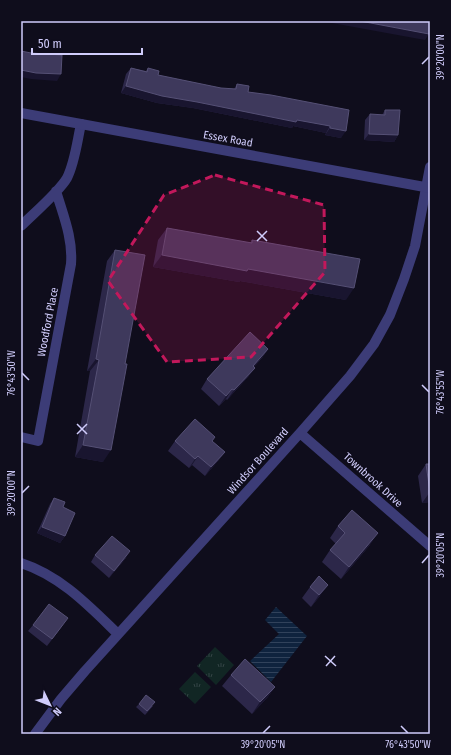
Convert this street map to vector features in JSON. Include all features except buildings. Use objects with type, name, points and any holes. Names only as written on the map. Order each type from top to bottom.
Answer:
[{"type":"street","name":"Essex Road","points":[[21,113],[428,188]]},
{"type":"street","points":[[21,226],[66,180],[72,165],[81,124]]},
{"type":"street","name":"Windsor Boulevard","points":[[35,734],[61,699],[300,433],[354,370],[374,344],[390,315],[415,246],[428,188],[430,167]]},
{"type":"street","name":"Woodford Place","points":[[21,437],[38,441],[71,264],[72,252],[70,239],[56,191]]},
{"type":"street","name":"Townbrook Drive","points":[[300,433],[430,546]]},
{"type":"street","points":[[21,563],[58,580],[84,601],[118,634]]},
{"type":"highlighted area","points":[[215,175],[324,205],[325,272],[251,357],[167,362],[108,281],[164,195]]},
{"type":"green space","points":[[215,647],[234,665],[216,685],[197,666]]},
{"type":"green space","points":[[195,672],[211,687],[195,704],[179,689]]},
{"type":"water","points":[[276,607],[307,636],[271,682],[250,661],[279,634],[265,620]]}]
